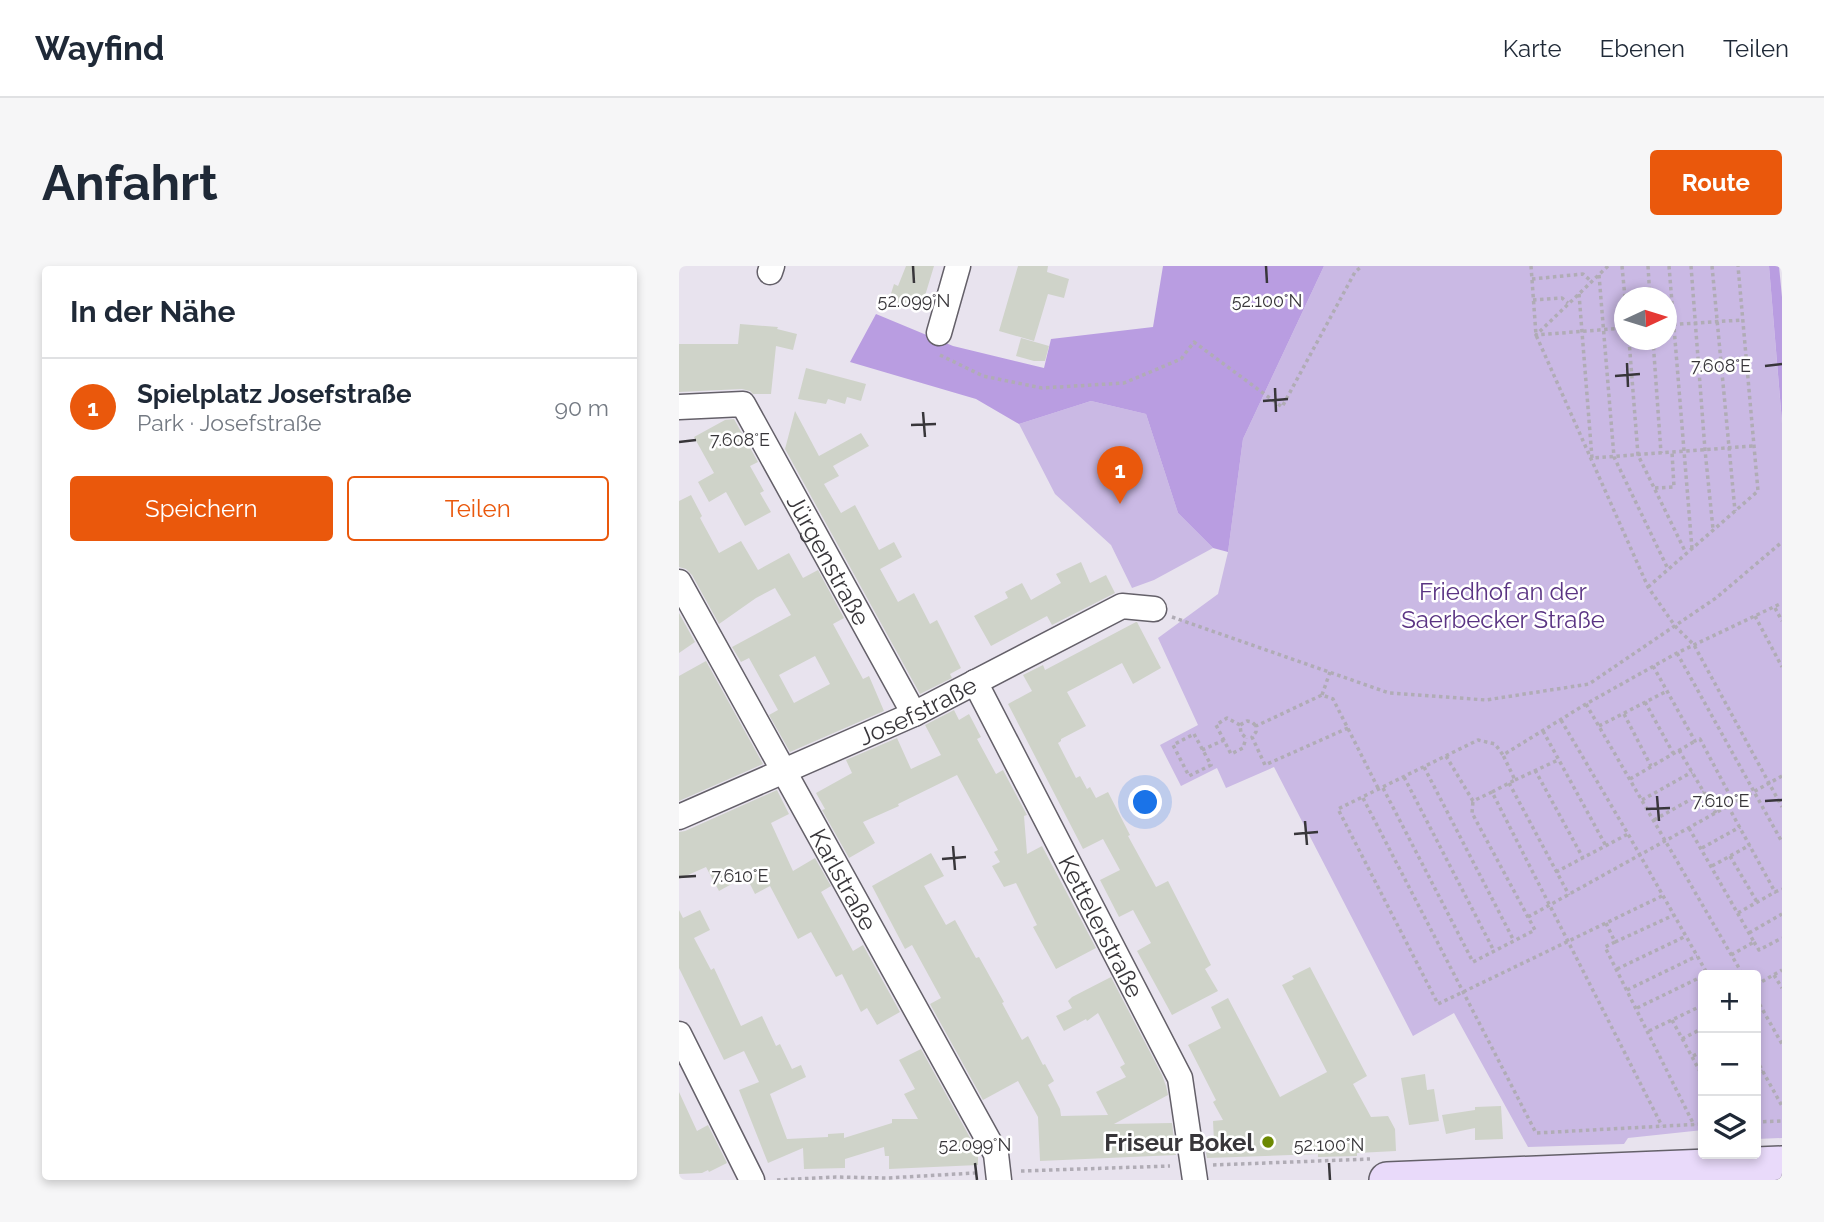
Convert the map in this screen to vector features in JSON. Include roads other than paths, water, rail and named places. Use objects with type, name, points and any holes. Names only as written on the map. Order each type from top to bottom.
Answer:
[{"type":"street","points":[[939,333],[958,266]]},
{"type":"street","name":"Jürgenstraße","points":[[679,407],[743,404],[914,714]]},
{"type":"street","name":"Karlstraße","points":[[679,582],[996,1154],[999,1176]]},
{"type":"street","name":"Josefstraße","points":[[679,817],[914,714],[1122,606],[1154,609]]},
{"type":"street","name":"Kettelerstraße","points":[[975,682],[1180,1078],[1195,1173]]},
{"type":"street","points":[[679,1034],[752,1180]]},
{"type":"street","points":[[1378,1170],[1727,1174],[1782,1164]]},
{"type":"place","name":"Spielplatz Josefstraße","points":[[1120,504]]},
{"type":"place","name":"Friseur Bokel","points":[[1268,1142]]},
{"type":"park label","name":"Friedhof an der Saerbecker Straße","points":[[1503,605]]}]
